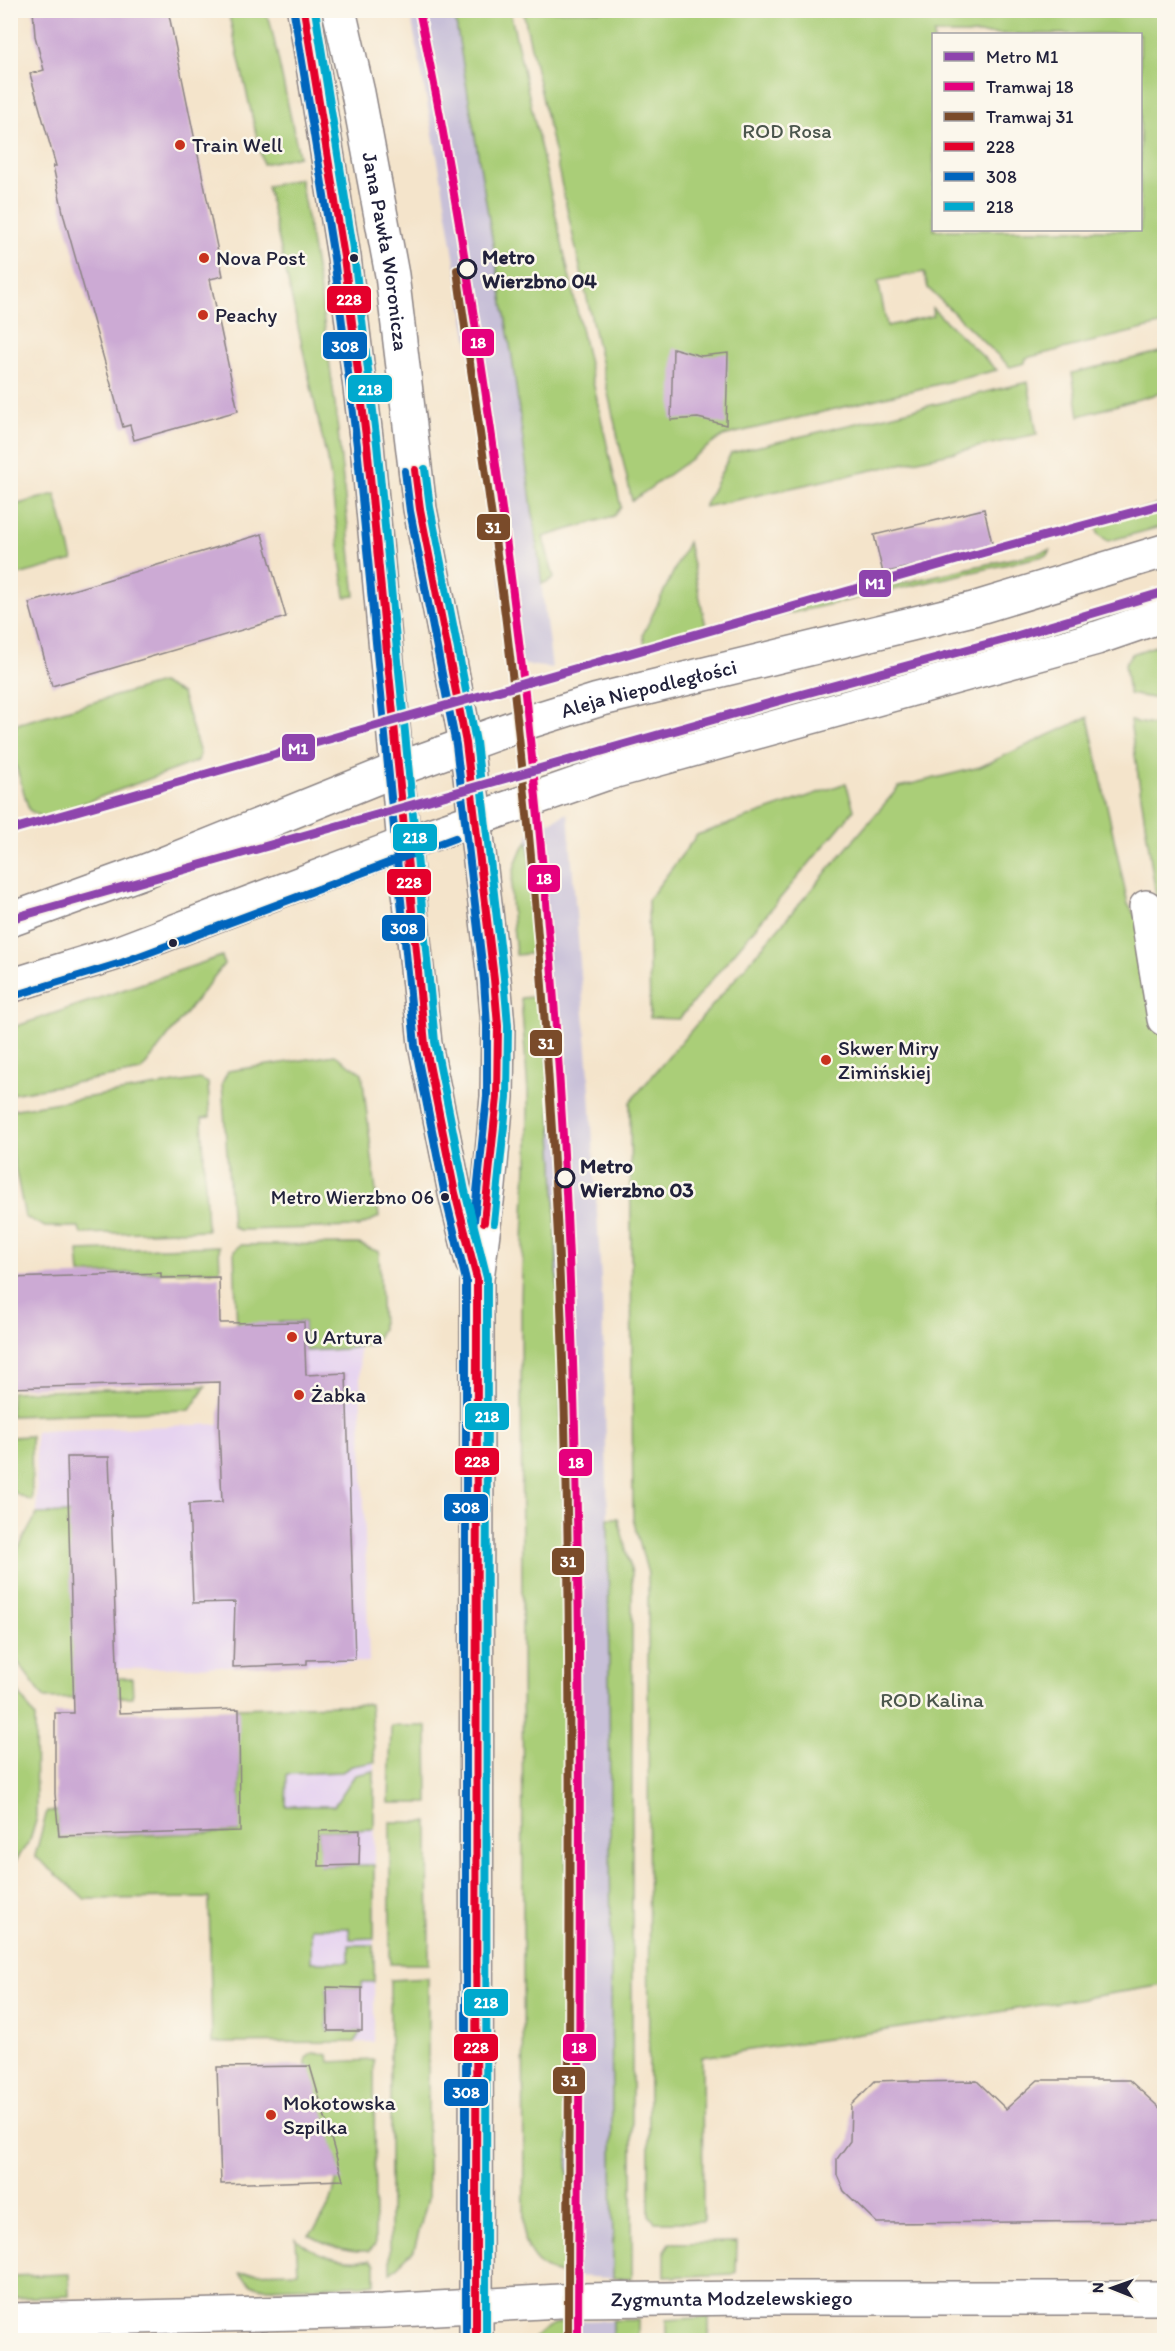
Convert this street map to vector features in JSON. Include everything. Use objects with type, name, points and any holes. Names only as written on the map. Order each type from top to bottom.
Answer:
[{"type":"street","name":"Jana Pawła Woronicza","points":[[304,10],[346,268],[367,445],[425,1044],[455,1193],[477,1279]]},
{"type":"street","name":"Jana Pawła Woronicza","points":[[339,10],[358,93],[386,243],[420,509],[466,744],[498,1026],[495,1119],[477,1279],[476,2340]]},
{"type":"street","name":"Aleja Niepodległości","points":[[10,920],[148,870],[398,769],[598,700],[973,609],[1164,551]]},
{"type":"street","points":[[10,986],[117,953],[404,844],[605,774],[1097,638],[1164,615]]},
{"type":"street","points":[[1146,907],[1164,1019]]},
{"type":"street","name":"Zygmunta Modzelewskiego","points":[[10,2320],[725,2298],[1164,2298]]},
{"type":"shaded area","points":[[410,11],[454,11],[512,357],[552,668],[510,663],[483,434],[441,177]]},
{"type":"shaded area","points":[[568,813],[589,1075],[602,1297],[608,1518],[613,2278],[569,2276],[564,1522],[554,1164],[543,996],[528,841],[528,835],[539,827]]},
{"type":"shaded area","points":[[359,1244],[379,1252],[382,1328],[374,1344],[359,1347],[369,1662],[116,1669],[68,1513],[37,1514],[35,1431],[224,1424],[238,1353],[234,1251],[240,1245]]},
{"type":"shaded area","points":[[370,1704],[375,1762],[374,2042],[280,2043],[277,1706]]},
{"type":"shaded area","points":[[612,2320],[612,2340],[570,2340],[570,2321]]},
{"type":"green space","points":[[228,11],[262,11],[270,21],[299,156],[263,164]]},
{"type":"green space","points":[[454,11],[510,11],[621,507],[614,516],[543,537],[554,578],[542,584],[512,357]]},
{"type":"green space","name":"ROD Rosa","points":[[523,11],[1164,11],[1164,324],[1026,358],[1025,363],[1010,367],[928,288],[924,272],[878,281],[887,326],[933,316],[932,308],[997,370],[723,436],[632,501]]},
{"type":"green space","points":[[300,179],[319,284],[336,412],[355,596],[345,597],[330,473],[267,186]]},
{"type":"green space","points":[[1164,351],[1164,392],[1079,416],[1072,373]]},
{"type":"green space","points":[[1028,382],[1037,434],[704,507],[731,453]]},
{"type":"green space","points":[[55,494],[73,560],[11,577],[11,506]]},
{"type":"green space","points":[[1164,503],[1164,526],[1108,541],[1098,534],[1096,522]]},
{"type":"green space","points":[[688,542],[706,627],[1050,550],[1048,555],[645,646],[643,634]]},
{"type":"green space","points":[[1164,643],[1164,700],[1129,694],[1125,664],[1132,654]]},
{"type":"green space","points":[[161,683],[182,694],[200,754],[198,761],[43,818],[29,810],[11,749],[11,735],[17,724]]},
{"type":"green space","name":"ROD Kalina","points":[[1088,717],[1128,904],[1136,917],[1156,896],[1130,721],[1164,727],[1164,1985],[875,2032],[702,2057],[703,2222],[655,2222],[649,2215],[648,1574],[633,1519],[630,1102],[899,787],[980,767]]},
{"type":"green space","points":[[846,783],[854,810],[679,1019],[650,1018],[648,900],[697,835]]},
{"type":"green space","points":[[528,841],[539,953],[516,955],[511,896],[512,881],[520,853]]},
{"type":"green space","points":[[222,956],[224,964],[141,1071],[11,1094],[11,1028]]},
{"type":"green space","points":[[543,996],[554,1164],[564,1522],[569,2276],[553,2272],[540,2265],[531,2255],[524,2240],[521,1297],[526,1164],[528,1164],[528,1092],[521,998]]},
{"type":"green space","points":[[335,1055],[362,1073],[379,1217],[358,1227],[239,1230],[232,1226],[222,1083],[228,1071]]},
{"type":"green space","points":[[200,1079],[208,1083],[210,1117],[202,1118],[207,1230],[81,1234],[79,1227],[45,1227],[25,1217],[11,1147],[11,1110]]},
{"type":"green space","points":[[359,1244],[379,1252],[382,1328],[374,1344],[345,1349],[305,1351],[304,1322],[279,1322],[238,1354],[234,1251],[240,1245]]},
{"type":"green space","points":[[219,1246],[220,1271],[80,1274],[78,1251]]},
{"type":"green space","points":[[206,1386],[190,1410],[11,1416],[11,1392]]},
{"type":"green space","points":[[31,1436],[32,1500],[30,1501],[11,1491],[10,1437]]},
{"type":"green space","points":[[69,1513],[117,1678],[132,1678],[133,1697],[45,1699],[11,1653],[11,1562],[37,1514]]},
{"type":"green space","points":[[608,1518],[618,1518],[632,1573],[632,2279],[613,2278]]},
{"type":"green space","points":[[11,1681],[35,1717],[36,1821],[30,1840],[11,1868]]},
{"type":"green space","points":[[370,1704],[375,1762],[352,1766],[342,1772],[287,1774],[286,1806],[334,1806],[355,1775],[374,1771],[374,1829],[319,1831],[320,1866],[374,1865],[374,1938],[350,1939],[349,1928],[311,1928],[311,1962],[349,1962],[349,1945],[374,1945],[374,1982],[362,1982],[362,1988],[327,1988],[327,2031],[362,2031],[355,2042],[212,2043],[209,1898],[85,1899],[35,1856],[47,1811],[58,1811],[59,1838],[239,1832],[240,1780],[236,1708]]},
{"type":"green space","points":[[391,1726],[427,1726],[428,1803],[389,1803]]},
{"type":"green space","points":[[390,1822],[428,1822],[429,1964],[390,1964]]},
{"type":"green space","points":[[428,1978],[428,2198],[414,2250],[390,2273],[390,1980]]},
{"type":"green space","points":[[313,2053],[328,2055],[329,2062],[374,2060],[375,2245],[369,2251],[338,2248],[309,2235],[316,2228],[330,2202],[336,2183],[338,2164],[306,2066],[306,2058]]},
{"type":"green space","points":[[296,2238],[312,2250],[331,2257],[370,2260],[375,2264],[375,2283],[265,2288],[251,2284],[240,2273],[298,2272]]},
{"type":"green space","points":[[737,2242],[736,2272],[732,2274],[665,2277],[665,2251],[670,2243]]},
{"type":"green space","points":[[69,2274],[69,2296],[11,2298],[11,2276]]},
{"type":"green space","points":[[709,2317],[709,2340],[666,2340],[666,2320]]},
{"type":"green space","points":[[612,2320],[638,2320],[638,2340],[612,2340]]},
{"type":"green space","points":[[570,2321],[570,2340],[533,2340],[549,2326]]},
{"type":"building","points":[[33,10],[168,10],[223,276],[210,279],[238,411],[134,440],[130,425],[123,427],[64,217],[53,166],[56,166],[30,74],[44,70],[35,36]]},
{"type":"building","points":[[673,348],[701,356],[728,353],[726,425],[698,418],[671,420]]},
{"type":"building","points":[[984,509],[993,547],[883,573],[874,535]]},
{"type":"building","points":[[262,534],[286,617],[52,686],[29,603]]},
{"type":"building","points":[[161,1273],[161,1278],[219,1277],[220,1323],[304,1322],[306,1375],[346,1373],[355,1659],[307,1660],[307,1664],[233,1667],[235,1602],[193,1603],[189,1504],[222,1502],[220,1382],[10,1388],[10,1278]]},
{"type":"building","points":[[67,1457],[109,1457],[119,1713],[239,1709],[240,1831],[59,1836],[55,1794],[55,1713],[74,1713]]},
{"type":"building","points":[[360,1830],[359,1865],[319,1866],[319,1831]]},
{"type":"building","points":[[327,1987],[362,1988],[362,2031],[328,2031]]},
{"type":"building","name":"Mokotowska Szpilka","points":[[310,2066],[343,2180],[221,2184],[217,2067]]},
{"type":"building","points":[[909,2080],[909,2082],[977,2081],[1006,2109],[1038,2080],[1129,2080],[1164,2112],[1164,2221],[877,2223],[844,2191],[837,2175],[837,2159],[850,2141],[851,2105],[875,2081]]},
{"type":"metro line","name":"M1","points":[[10,830],[985,552],[1164,504]]},
{"type":"metro line","name":"M1","points":[[10,919],[792,697],[1010,638],[1164,592]]},
{"type":"tram line","name":"18","points":[[419,10],[460,230],[508,552],[532,753],[558,1056],[569,1258],[577,1529],[580,1799],[578,2340]]},
{"type":"tram line","name":"31","points":[[457,270],[506,622],[519,741],[542,980],[559,1254],[565,1409],[570,1720],[568,2340]]},
{"type":"transit line","name":"228","points":[[304,10],[344,257],[367,445],[425,1044],[455,1193],[477,1279],[476,2340]]},
{"type":"transit line","name":"218","points":[[315,10],[354,255],[377,444],[435,1042],[465,1191],[487,1278],[486,2340]]},
{"type":"transit line","name":"308","points":[[294,12],[334,258],[357,446],[415,1045],[445,1195],[466,1280],[466,2340]]},
{"type":"transit line","name":"218","points":[[425,469],[430,507],[476,742],[504,978],[508,1026],[507,1097],[494,1223]]},
{"type":"transit line","name":"228","points":[[415,470],[420,509],[466,743],[494,979],[498,1026],[497,1097],[484,1222]]},
{"type":"transit line","name":"308","points":[[405,471],[410,511],[456,745],[484,980],[487,1026],[487,1096],[474,1221]]},
{"type":"transit line","name":"308","points":[[13,996],[121,963],[455,838]]},
{"type":"place","name":"Train Well","points":[[180,145]]},
{"type":"place","name":"Nova Post","points":[[204,258]]},
{"type":"place","name":"Metro Wierzbno 04","points":[[467,269]]},
{"type":"place","name":"Peachy","points":[[203,315]]},
{"type":"place","name":"Skwer Miry Zimińskiej","points":[[826,1060]]},
{"type":"place","name":"Metro Wierzbno 03","points":[[565,1178]]},
{"type":"place","name":"Metro Wierzbno 06","points":[[445,1197]]},
{"type":"place","name":"U Artura","points":[[292,1337]]},
{"type":"place","name":"Żabka","points":[[299,1395]]},
{"type":"place","name":"Mokotowska Szpilka","points":[[271,2115]]}]
